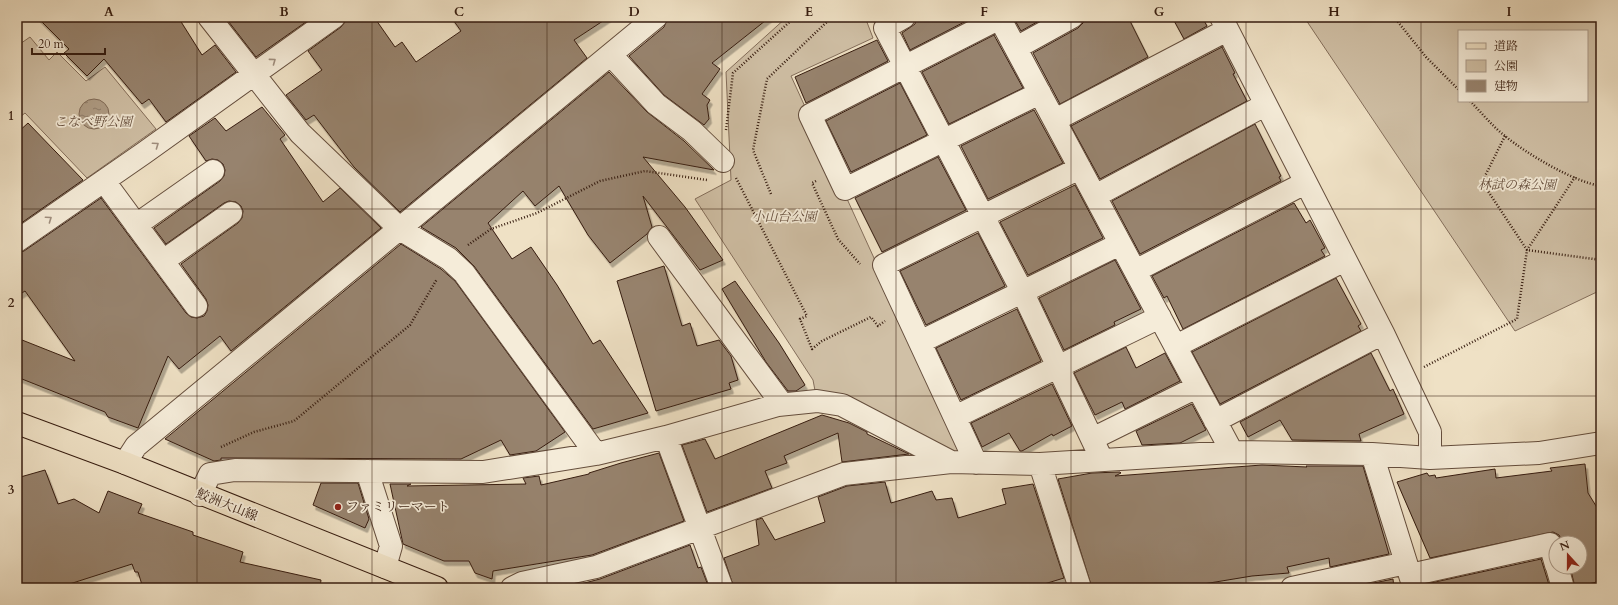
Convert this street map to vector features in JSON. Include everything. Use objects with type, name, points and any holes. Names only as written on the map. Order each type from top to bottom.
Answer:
[{"type":"main road","name":"鮫洲大山線","points":[[17,423],[385,567],[428,586]]},
{"type":"street","points":[[209,17],[300,133],[400,229],[449,259],[464,272],[596,454]]},
{"type":"street","points":[[17,241],[104,181],[334,17]]},
{"type":"street","points":[[125,464],[136,446],[656,17]]},
{"type":"street","points":[[904,17],[884,28],[1022,291],[1102,460]]},
{"type":"street","points":[[1016,48],[1072,17]]},
{"type":"street","points":[[1040,93],[944,142],[845,189],[810,115],[1000,18],[1232,452]]},
{"type":"street","points":[[1055,120],[1224,23],[1404,377],[1430,432],[1430,458]]},
{"type":"street","points":[[611,55],[656,104],[692,131],[723,161]]},
{"type":"street","points":[[1095,196],[1265,105]]},
{"type":"street","points":[[976,463],[884,265],[1080,168]]},
{"type":"street","points":[[136,225],[213,171]]},
{"type":"street","points":[[104,181],[196,306]]},
{"type":"street","points":[[1135,271],[1305,183]]},
{"type":"street","points":[[164,261],[231,213]]},
{"type":"street","points":[[659,237],[782,404]]},
{"type":"street","points":[[920,342],[1120,244]]},
{"type":"street","points":[[1176,346],[1345,260]]},
{"type":"street","points":[[955,417],[1160,317]]},
{"type":"street","points":[[1215,421],[1382,333]]},
{"type":"street","points":[[1092,439],[1197,387]]},
{"type":"street","points":[[200,495],[210,474],[235,470],[483,472],[596,454],[666,437],[782,404],[817,401],[842,405],[951,462]]},
{"type":"street","points":[[666,437],[722,588]]},
{"type":"street","points":[[512,588],[522,583],[596,567],[844,474],[951,462],[1040,464],[1232,452],[1372,454],[1430,458],[1539,453],[1601,442]]},
{"type":"street","points":[[1372,454],[1410,575]]},
{"type":"street","points":[[1040,464],[1078,587]]},
{"type":"street","points":[[366,471],[391,546],[385,567]]},
{"type":"street","points":[[1292,588],[1410,575],[1548,544]]},
{"type":"street","points":[[1559,575],[1563,588]]},
{"type":"path","points":[[215,450],[254,432],[294,421],[410,325],[449,259],[491,229],[537,214],[600,181],[645,171],[710,180],[723,161],[733,73],[795,17]]},
{"type":"path","points":[[771,194],[753,150],[767,80],[832,17]]},
{"type":"path","points":[[1394,17],[1426,57],[1458,89]]},
{"type":"path","points":[[1471,102],[1505,136],[1544,161],[1589,184],[1601,186]]},
{"type":"path","points":[[1505,136],[1482,182],[1526,250],[1601,260]]},
{"type":"path","points":[[1404,377],[1517,319],[1526,250],[1575,177]]},
{"type":"path","points":[[822,178],[812,182],[838,239],[861,265]]},
{"type":"path","points":[[740,183],[807,316],[800,319],[812,349],[822,341],[871,317],[878,326],[888,318]]},
{"type":"green space","name":"小山台公園","points":[[787,17],[865,17],[873,38],[791,76],[967,462],[817,401],[813,380],[695,199],[731,180],[726,72]]},
{"type":"green space","name":"林試の森公園","points":[[1304,17],[1601,17],[1601,290],[1515,331]]},
{"type":"green space","name":"こなべ野公園","points":[[30,37],[49,60],[57,52],[86,81],[105,67],[156,129],[87,178],[25,113],[20,117],[17,114],[17,46]]},
{"type":"water","points":[[94,99],[105,103],[109,114],[105,125],[94,129],[83,125],[79,114],[83,103]]},
{"type":"building","points":[[37,17],[178,17],[202,55],[215,45],[236,72],[166,122],[149,99],[142,104],[104,59],[87,76],[64,53],[69,49]]},
{"type":"building","points":[[225,17],[313,17],[256,57]]},
{"type":"building","points":[[349,17],[374,17],[395,47],[402,42],[416,62],[461,31],[451,17],[609,17],[574,40],[587,58],[400,212],[354,167],[314,115],[306,120],[286,95],[322,70],[308,51],[341,27]]},
{"type":"building","points":[[668,17],[770,17],[712,63],[720,69],[702,94],[710,100],[707,105],[709,119],[704,125],[664,95],[629,56],[664,27]]},
{"type":"building","points":[[916,17],[974,17],[910,50],[902,33],[915,24]]},
{"type":"building","points":[[1013,17],[1046,17],[1021,31]]},
{"type":"building","points":[[1084,17],[1128,17],[1148,57],[1060,104],[1033,53],[1078,28],[1083,23]]},
{"type":"building","points":[[1172,17],[1202,17],[1207,26],[1184,39]]},
{"type":"building","points":[[994,35],[1023,88],[949,124],[922,72]]},
{"type":"building","points":[[877,40],[888,61],[806,103],[795,77]]},
{"type":"building","points":[[1222,47],[1235,73],[1233,74],[1247,101],[1100,179],[1071,126]]},
{"type":"building","points":[[609,72],[647,112],[684,141],[714,170],[643,157],[685,207],[723,260],[700,270],[643,196],[652,227],[647,234],[610,263],[588,235],[559,186],[535,206],[523,191],[488,223],[512,259],[531,247],[557,285],[593,344],[600,340],[648,413],[593,429],[474,266],[456,248],[421,227]]},
{"type":"building","points":[[900,83],[927,135],[851,172],[826,121]]},
{"type":"building","points":[[262,107],[285,135],[280,139],[323,202],[340,188],[381,228],[231,351],[220,336],[179,369],[168,356],[138,428],[108,417],[105,412],[17,377],[17,338],[75,361],[25,291],[17,296],[17,253],[24,251],[101,198],[186,313],[191,317],[197,318],[204,316],[208,305],[206,299],[181,264],[238,223],[242,218],[243,211],[241,206],[236,202],[229,201],[224,203],[166,244],[154,228],[220,181],[224,176],[225,170],[223,164],[218,160],[212,159],[206,161],[189,136],[215,118],[226,131]]},
{"type":"building","points":[[1034,110],[1063,163],[988,199],[961,146]]},
{"type":"building","points":[[28,123],[83,180],[17,226],[17,133]]},
{"type":"building","points":[[1255,124],[1281,176],[1279,177],[1281,181],[1140,254],[1112,201]]},
{"type":"building","points":[[938,157],[966,210],[882,252],[855,198]]},
{"type":"building","points":[[1075,185],[1103,238],[1028,275],[1000,222]]},
{"type":"building","points":[[1294,203],[1306,223],[1310,220],[1325,248],[1321,250],[1325,256],[1183,329],[1167,296],[1164,298],[1152,276]]},
{"type":"building","points":[[978,233],[1005,286],[926,325],[900,271]]},
{"type":"building","points":[[401,244],[441,269],[455,281],[565,432],[536,451],[510,455],[501,440],[461,459],[221,458],[221,460],[214,461],[165,439]]},
{"type":"building","points":[[1115,260],[1141,309],[1114,322],[1115,325],[1064,350],[1039,298]]},
{"type":"building","points":[[664,266],[682,326],[690,323],[697,346],[719,340],[731,356],[738,380],[729,383],[731,389],[656,411],[617,281]]},
{"type":"building","points":[[1336,278],[1361,324],[1358,326],[1361,331],[1220,404],[1192,352]]},
{"type":"building","points":[[735,281],[779,343],[805,385],[796,391],[788,391],[766,362],[722,289]]},
{"type":"building","points":[[1017,309],[1041,361],[961,400],[936,348]]},
{"type":"building","points":[[1126,347],[1136,368],[1165,353],[1180,381],[1125,409],[1122,402],[1095,415],[1074,373]]},
{"type":"building","points":[[1371,353],[1390,391],[1393,389],[1404,414],[1359,434],[1361,441],[1292,440],[1280,420],[1248,437],[1240,422]]},
{"type":"building","points":[[1052,384],[1072,426],[1053,436],[1052,434],[1022,451],[1020,451],[1009,433],[982,447],[971,423]]},
{"type":"building","points":[[1192,404],[1206,430],[1180,443],[1142,445],[1136,431]]},
{"type":"building","points":[[822,415],[849,423],[867,432],[867,434],[909,454],[842,462],[838,433],[784,456],[787,463],[765,471],[772,488],[707,512],[682,445],[705,439],[715,459]]},
{"type":"building","points":[[659,453],[684,521],[592,555],[493,571],[492,579],[475,573],[469,561],[444,561],[403,544],[390,484],[411,484],[407,486],[526,484],[523,478],[539,476],[541,485],[589,474],[621,463]]},
{"type":"building","points":[[1585,464],[1588,493],[1601,514],[1601,581],[1575,587],[1572,575],[1588,575],[1588,535],[1559,535],[1553,532],[1430,558],[1397,482],[1427,473],[1429,476],[1435,475],[1436,478],[1495,469],[1496,478],[1552,471],[1550,468]]},
{"type":"building","points":[[1262,465],[1307,467],[1306,466],[1363,466],[1389,554],[1330,567],[1329,558],[1287,567],[1289,573],[1252,576],[1179,588],[1092,588],[1058,479],[1092,473],[1121,473],[1115,476]]},
{"type":"building","points":[[45,470],[58,504],[74,499],[99,513],[108,491],[142,504],[138,513],[193,532],[193,535],[243,552],[240,562],[321,580],[320,588],[143,588],[138,572],[135,572],[132,564],[57,588],[17,588],[17,478]]},
{"type":"building","points":[[885,482],[891,503],[932,491],[936,500],[952,498],[958,518],[1006,504],[1002,489],[1033,484],[1064,578],[1031,588],[734,588],[724,558],[759,545],[756,520],[762,518],[775,540],[825,522],[818,497],[847,486]]},
{"type":"building","points":[[321,483],[358,483],[369,519],[365,528],[313,505]]},
{"type":"building","points":[[690,545],[698,568],[701,567],[709,588],[565,588],[600,579]]},
{"type":"building","points":[[1541,559],[1550,588],[1426,588],[1426,584]]},
{"type":"building","points":[[1393,579],[1394,588],[1350,588]]},
{"type":"place","name":"ファミリーマート","points":[[338,507]]}]
